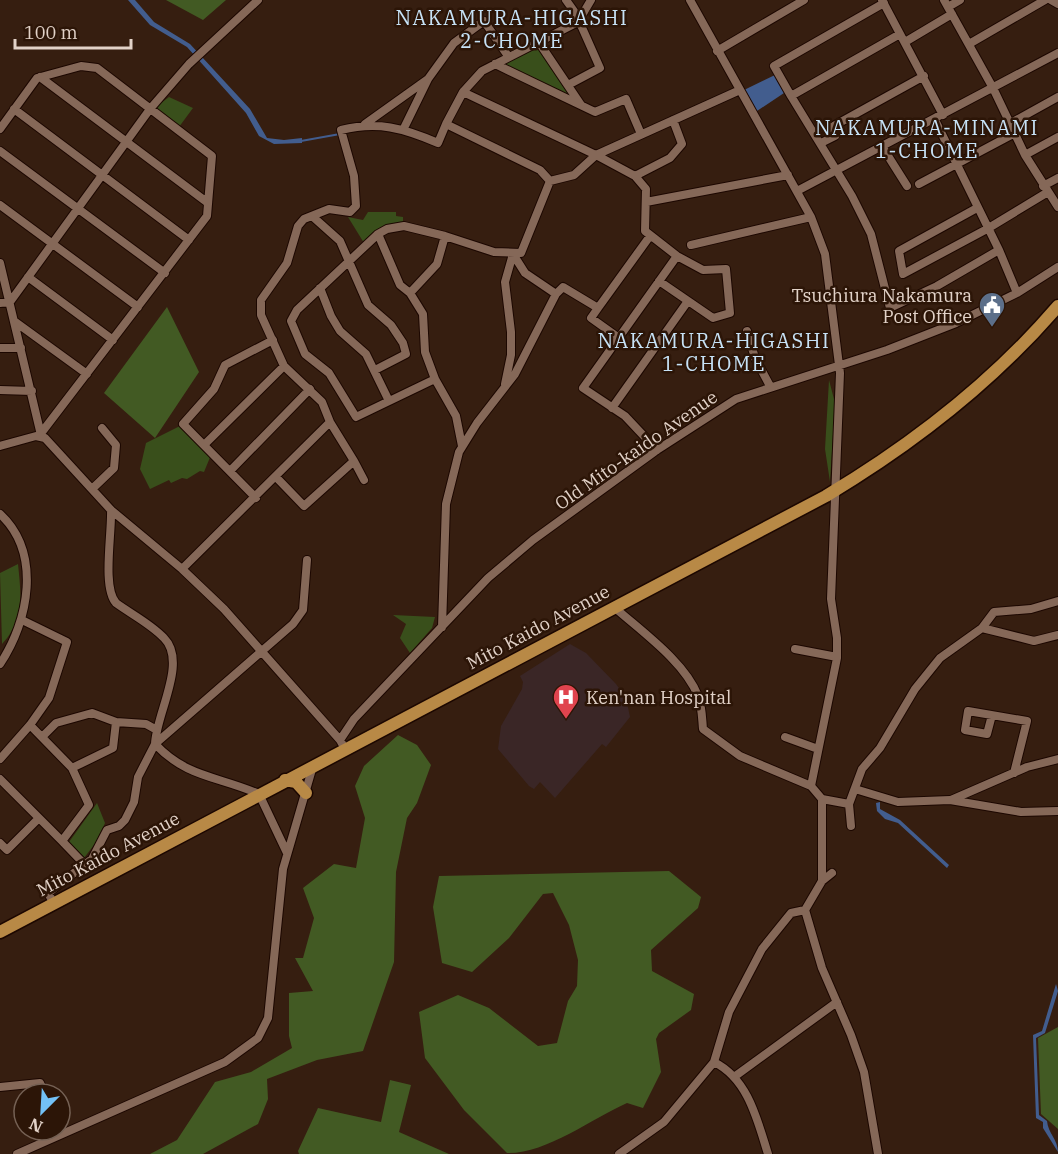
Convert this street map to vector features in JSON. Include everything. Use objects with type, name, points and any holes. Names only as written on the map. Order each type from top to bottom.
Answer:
[{"type":"highway","name":"Mito Kaido Avenue","points":[[0,932],[313,766],[342,745],[614,608],[834,491],[942,418],[1007,360],[1058,306]]},
{"type":"highway","points":[[285,780],[296,782],[306,793]]},
{"type":"street","points":[[0,303],[10,302],[150,109],[189,64],[258,0]]},
{"type":"street","points":[[566,0],[576,14],[600,68],[568,85]]},
{"type":"street","points":[[365,124],[375,128],[404,128],[438,143],[463,92],[482,71],[578,22],[591,0]]},
{"type":"street","points":[[690,0],[811,217],[825,254],[840,373],[831,598],[837,638],[837,657],[811,786]]},
{"type":"street","points":[[717,51],[804,0]]},
{"type":"street","points":[[905,42],[960,0]]},
{"type":"street","points":[[969,44],[1045,0]]},
{"type":"street","points":[[1051,0],[1058,4]]},
{"type":"street","points":[[943,115],[883,2],[774,66],[821,143],[871,234],[890,308],[937,286],[999,250]]},
{"type":"street","points":[[948,7],[993,88],[1025,155],[1058,207]]},
{"type":"street","points":[[404,128],[428,79],[454,43],[484,21],[508,56]]},
{"type":"street","points":[[791,96],[900,34]]},
{"type":"street","points":[[538,41],[581,105]]},
{"type":"street","points":[[797,192],[884,148],[1058,53]]},
{"type":"street","points":[[495,64],[595,111],[626,99],[641,134]]},
{"type":"street","points":[[0,129],[40,77],[81,66],[97,68],[212,156],[207,216],[41,434],[0,446]]},
{"type":"street","points":[[821,143],[835,136],[830,128],[924,76]]},
{"type":"street","points":[[40,77],[208,203]]},
{"type":"street","points":[[364,480],[321,402],[310,390],[291,376],[284,366],[261,315],[261,300],[287,263],[298,226],[304,219],[329,209],[350,212],[356,206],[354,176],[341,130],[365,124],[428,79]]},
{"type":"street","points":[[550,181],[574,175],[596,155],[740,90]]},
{"type":"street","points":[[463,92],[635,176],[646,189],[645,231],[677,256],[703,270],[726,269],[730,313],[713,318],[659,282]]},
{"type":"street","points":[[1011,123],[1058,97]]},
{"type":"street","points":[[14,109],[189,240]]},
{"type":"street","points":[[635,176],[670,158],[682,144],[673,120]]},
{"type":"street","points":[[935,120],[999,250],[1017,292]]},
{"type":"street","points":[[446,124],[540,170],[550,181]]},
{"type":"street","points":[[919,184],[1015,133]]},
{"type":"street","points":[[1025,155],[1058,137]]},
{"type":"street","points":[[884,148],[907,186]]},
{"type":"street","points":[[0,151],[165,273]]},
{"type":"street","points":[[646,202],[788,175]]},
{"type":"street","points":[[977,208],[899,250],[903,274],[987,229],[1058,178]]},
{"type":"street","points":[[435,379],[356,417],[329,373],[305,354],[291,321],[297,310],[378,234],[404,226],[494,252],[521,253],[550,181]]},
{"type":"street","points":[[0,205],[51,245],[138,307]]},
{"type":"street","points":[[312,216],[340,241],[368,305],[391,325],[403,343],[406,354],[375,370]]},
{"type":"street","points":[[691,245],[811,217]]},
{"type":"street","points":[[378,234],[400,285],[410,294],[423,314],[425,352],[435,379],[456,417],[462,446]]},
{"type":"street","points":[[410,294],[437,264],[445,236]]},
{"type":"street","points":[[619,338],[591,318],[650,236]]},
{"type":"street","points":[[513,254],[525,273],[556,294]]},
{"type":"street","points":[[504,388],[511,344],[510,302],[505,282],[513,254]]},
{"type":"street","points":[[657,450],[625,416],[583,388],[677,256]]},
{"type":"street","points":[[0,263],[41,434],[111,510],[182,569],[262,650],[342,745]]},
{"type":"street","name":"Old Mito-kaido Avenue","points":[[342,745],[354,719],[488,578],[533,540],[657,450],[736,399],[770,386],[887,351],[956,323],[1017,292],[1058,267]]},
{"type":"street","points":[[28,278],[113,340]]},
{"type":"street","points":[[442,627],[446,504],[462,446],[515,374],[556,294],[563,287],[598,308]]},
{"type":"street","points":[[320,288],[340,331],[366,354],[390,401]]},
{"type":"street","points":[[612,408],[688,301]]},
{"type":"street","points":[[14,321],[87,374]]},
{"type":"street","points":[[747,331],[755,358],[770,386]]},
{"type":"street","points":[[256,498],[183,424],[214,389],[225,365],[273,340]]},
{"type":"street","points":[[0,348],[21,348]]},
{"type":"street","points":[[204,445],[284,366]]},
{"type":"street","points":[[0,390],[32,391]]},
{"type":"street","points":[[230,471],[310,390]]},
{"type":"street","points":[[182,569],[330,422]]},
{"type":"street","points":[[92,489],[114,468],[116,445],[102,428]]},
{"type":"street","points":[[276,477],[304,506],[354,461]]},
{"type":"street","points":[[111,510],[112,534],[108,586],[110,596],[116,603],[165,639],[173,655],[172,679],[155,729],[155,744],[183,768],[198,775],[224,780],[259,794],[287,853]]},
{"type":"street","points":[[0,514],[12,526],[22,547],[27,589],[22,620],[0,664]]},
{"type":"street","points":[[53,902],[48,893],[86,866],[108,830],[119,826],[126,820],[134,802],[138,777],[155,744],[293,624],[303,610],[307,560]]},
{"type":"street","points":[[851,826],[849,804],[862,769],[880,748],[915,689],[940,658],[982,628],[994,612],[1031,609],[1058,601]]},
{"type":"street","points":[[614,608],[662,649],[687,677],[699,696],[703,729],[740,756],[811,786],[822,799],[849,804]]},
{"type":"street","points":[[0,759],[30,725],[49,698],[67,642],[22,620]]},
{"type":"street","points":[[982,628],[1034,640],[1058,635]]},
{"type":"street","points":[[795,649],[837,657]]},
{"type":"street","points":[[42,736],[56,723],[92,713],[116,722],[146,724],[155,729]]},
{"type":"street","points":[[992,715],[1027,721],[1014,773]]},
{"type":"street","points":[[72,768],[113,748],[116,722]]},
{"type":"street","points":[[30,725],[72,768],[89,805],[62,841]]},
{"type":"street","points":[[784,737],[818,749]]},
{"type":"street","points":[[950,800],[1014,773],[1058,759]]},
{"type":"street","points":[[72,1126],[225,1062],[258,1038],[268,1018],[277,916],[287,853],[313,766]]},
{"type":"street","points":[[0,779],[86,866]]},
{"type":"street","points":[[855,789],[898,802],[950,800],[1022,812],[1058,811]]},
{"type":"street","points":[[822,799],[822,881]]},
{"type":"street","points":[[0,843],[7,850],[39,818]]},
{"type":"street","points":[[832,873],[822,881],[805,910],[822,968],[864,1072],[878,1154]]},
{"type":"street","points":[[619,1154],[664,1122],[714,1062],[729,1012],[762,949],[791,913],[805,910]]},
{"type":"street","points":[[734,1077],[837,1002]]},
{"type":"street","points":[[714,1062],[727,1068],[754,1108],[768,1154]]},
{"type":"street","points":[[18,1154],[40,1142]]},
{"type":"shaded area","name":"Ken'nan Hospital","points":[[570,644],[586,653],[616,684],[626,698],[630,717],[606,747],[602,744],[555,798],[540,782],[534,789],[529,786],[498,749],[501,726],[522,689],[523,682],[520,676]]},
{"type":"green space","points":[[166,0],[226,0],[203,20]]},
{"type":"green space","points":[[537,43],[577,102],[498,64]]},
{"type":"green space","points":[[169,97],[193,108],[179,127],[153,109]]},
{"type":"green space","points":[[368,212],[396,212],[396,216],[403,217],[403,223],[376,231],[364,243],[348,217],[363,220]]},
{"type":"green space","points":[[167,307],[199,372],[155,438],[104,393]]},
{"type":"green space","points":[[829,380],[835,403],[830,482],[825,449]]},
{"type":"green space","points":[[180,426],[211,455],[204,472],[200,471],[187,479],[182,478],[171,483],[169,480],[150,489],[140,469],[146,443]]},
{"type":"green space","points":[[18,564],[20,606],[18,616],[15,625],[2,644],[0,573]]},
{"type":"green space","points":[[393,615],[435,617],[432,628],[410,653],[400,638],[406,624]]},
{"type":"green space","points":[[398,735],[417,745],[431,765],[417,803],[407,818],[396,872],[394,962],[363,1051],[317,1060],[267,1079],[268,1099],[258,1124],[203,1154],[150,1154],[177,1140],[215,1082],[251,1072],[292,1048],[289,1036],[289,993],[313,991],[295,958],[303,958],[314,918],[303,888],[334,864],[356,868],[365,818],[355,786],[364,766]]},
{"type":"green space","points":[[97,803],[105,823],[97,841],[84,858],[69,842]]},
{"type":"green space","points":[[669,871],[701,897],[698,908],[651,950],[652,971],[694,994],[691,1010],[659,1033],[656,1039],[661,1072],[643,1108],[627,1103],[553,1142],[522,1152],[507,1153],[464,1110],[425,1058],[419,1012],[458,995],[489,1008],[538,1046],[557,1043],[568,1001],[577,986],[578,960],[569,925],[553,893],[543,894],[509,938],[472,972],[442,963],[433,907],[439,876]]},
{"type":"green space","points":[[1058,1027],[1058,1129],[1041,1114],[1038,1038]]},
{"type":"green space","points":[[390,1080],[411,1085],[399,1132],[449,1154],[299,1154],[298,1151],[318,1108],[381,1122]]},
{"type":"water","points":[[128,0],[135,0],[154,22],[190,44],[250,109],[267,138],[284,140],[302,138],[302,143],[274,144],[259,136],[246,113],[187,47],[150,25]]},
{"type":"water","points":[[777,74],[787,91],[754,113],[742,91]]},
{"type":"water","points":[[880,802],[880,809],[900,820],[949,865],[947,868],[898,823],[885,819],[877,811],[876,803]]},
{"type":"water","points":[[1056,984],[1058,991],[1045,1033],[1036,1038],[1039,1115],[1047,1121],[1058,1152],[1043,1128],[1043,1122],[1036,1118],[1033,1035],[1042,1031]]},
{"type":"waterway","points":[[301,141],[340,134]]},
{"type":"place","name":"Tsuchiura Nakamura Post Office","points":[[992,328]]},
{"type":"place","name":"Ken'nan Hospital","points":[[566,720]]},
{"type":"district","name":"NAKAMURA-HIGASHI 2-CHOME","points":[[512,28]]},
{"type":"district","name":"NAKAMURA-MINAMI 1-CHOME","points":[[927,138]]},
{"type":"district","name":"NAKAMURA-HIGASHI 1-CHOME","points":[[714,352]]}]
